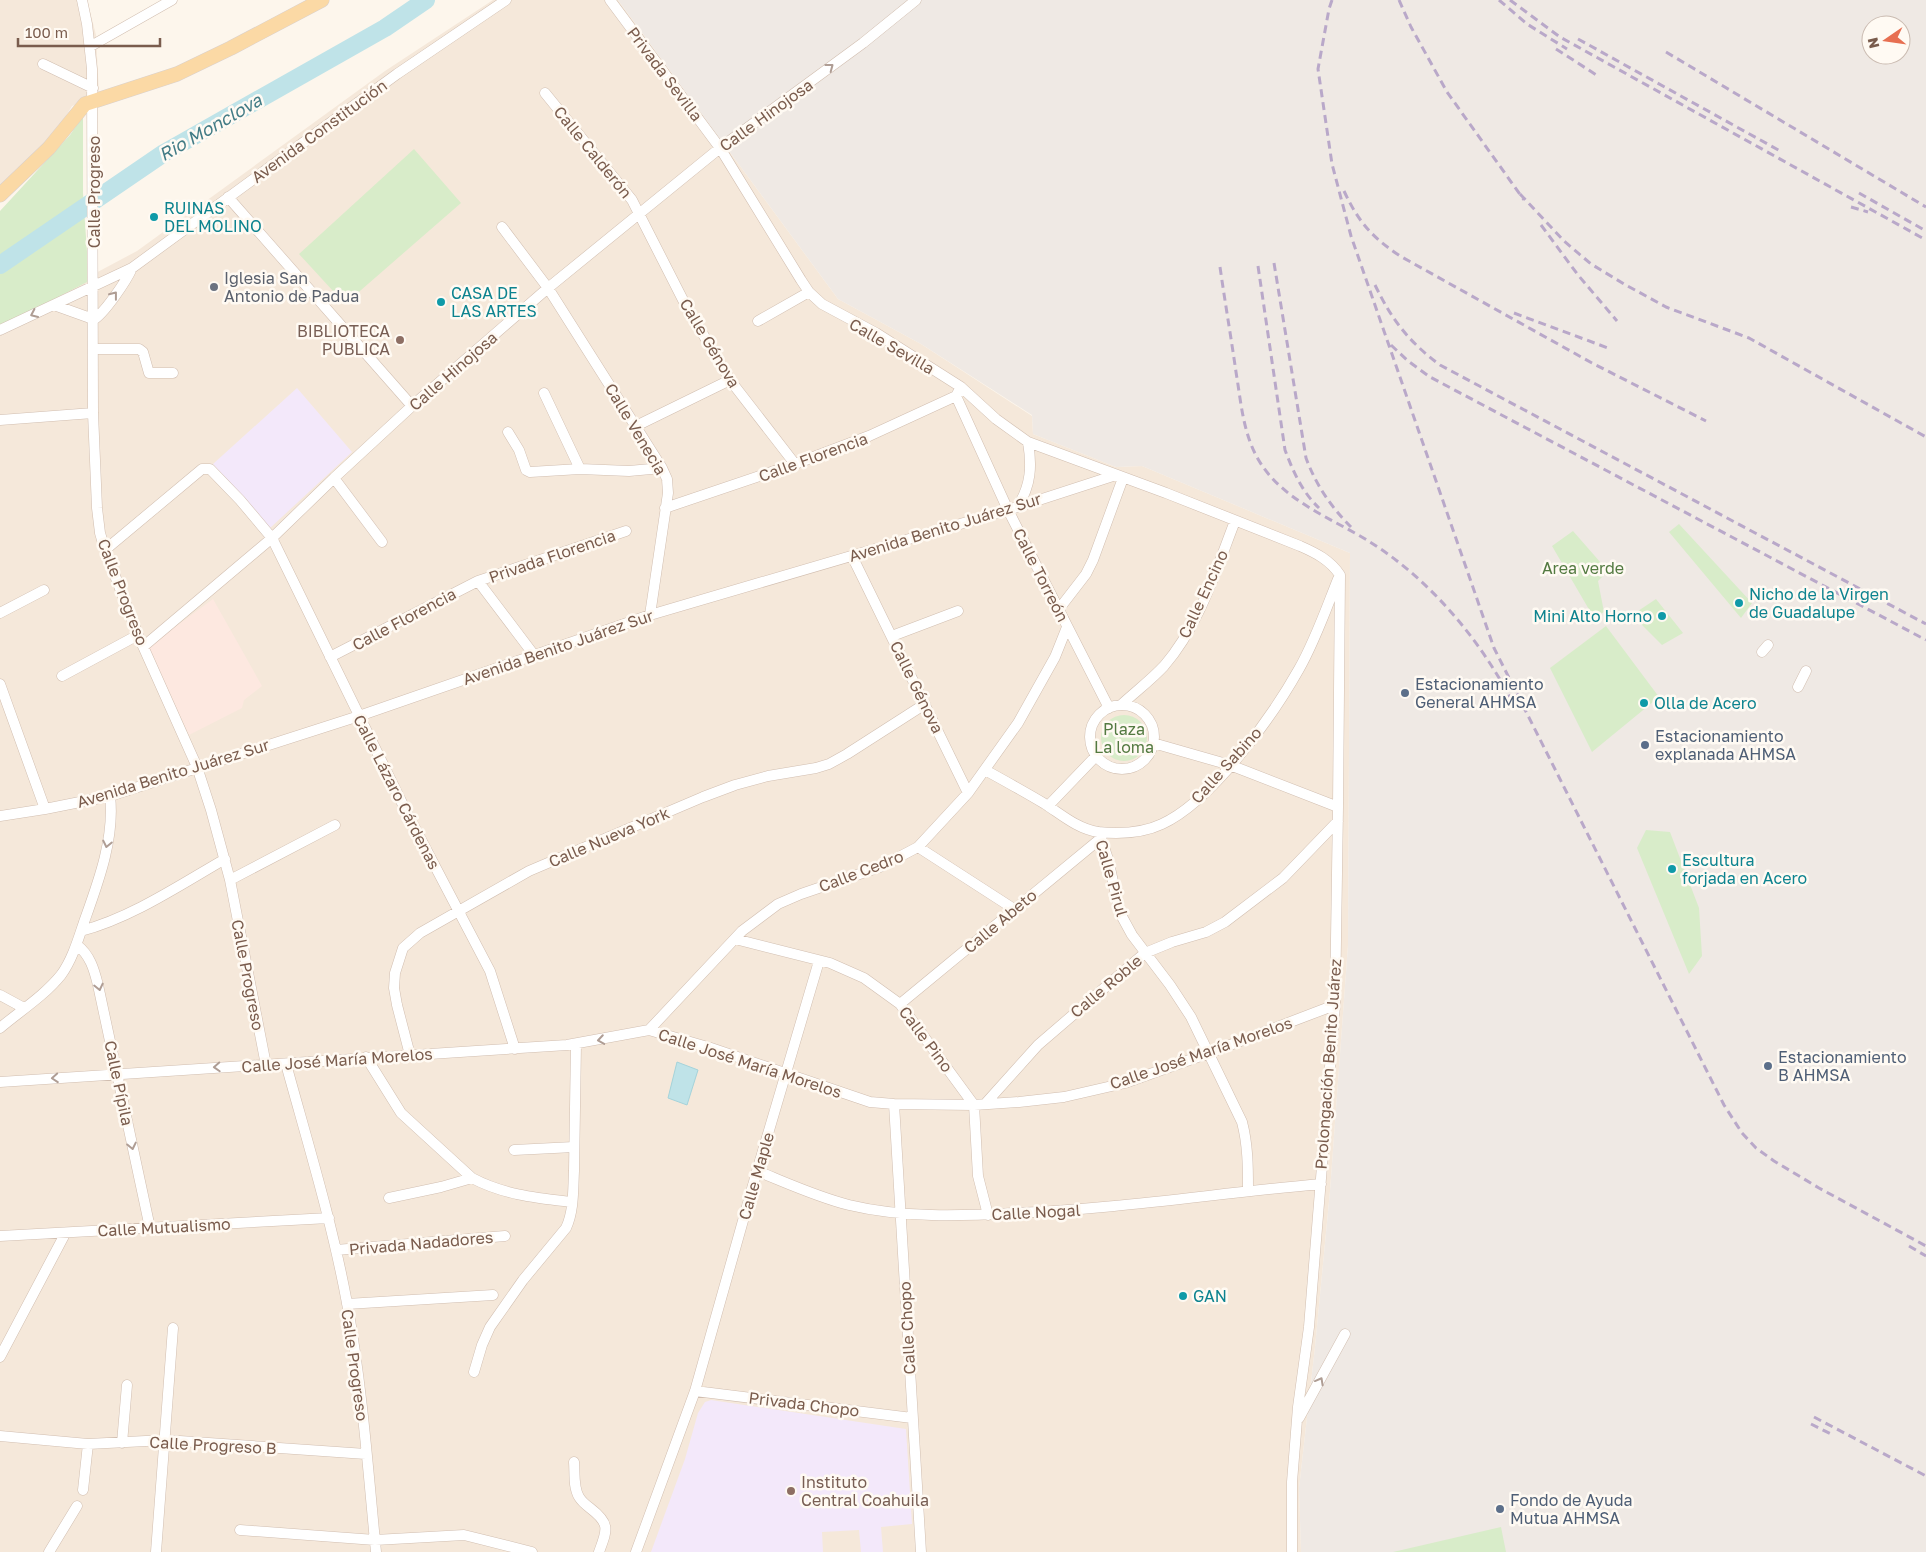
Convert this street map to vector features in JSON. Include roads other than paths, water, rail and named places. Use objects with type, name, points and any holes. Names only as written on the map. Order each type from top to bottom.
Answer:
[{"type":"main road","points":[[0,195],[49,148],[93,94],[177,74],[322,0]]},
{"type":"street","name":"Calle Progreso","points":[[82,0],[90,46],[93,94],[93,412],[97,508],[105,550],[138,635],[197,767],[211,810],[230,880],[266,1065]]},
{"type":"street","points":[[90,46],[172,0]]},
{"type":"street","name":"Avenida Constitución","points":[[0,330],[132,268],[397,74],[506,0]]},
{"type":"street","name":"Privada Sevilla","points":[[610,0],[720,148]]},
{"type":"street","name":"Calle Hinojosa","points":[[144,646],[272,538],[412,406],[548,288],[720,148],[863,43],[916,0]]},
{"type":"street","points":[[43,64],[93,94]]},
{"type":"street","name":"Calle Calderón","points":[[545,93],[604,165],[640,213]]},
{"type":"street","name":"Calle Sevilla","points":[[720,148],[810,292],[830,310],[876,334],[1028,442],[1119,476]]},
{"type":"street","points":[[228,197],[412,406]]},
{"type":"street","name":"Calle Génova","points":[[640,213],[684,302],[730,380],[795,464]]},
{"type":"street","name":"Calle Venecia","points":[[502,227],[548,288],[662,468],[668,486],[650,615]]},
{"type":"street","points":[[54,304],[93,320],[100,315],[127,279],[132,268]]},
{"type":"street","points":[[758,321],[810,292]]},
{"type":"street","points":[[93,349],[139,349],[143,352],[149,373],[173,373]]},
{"type":"street","points":[[636,426],[730,380]]},
{"type":"street","points":[[544,392],[580,469]]},
{"type":"street","name":"Calle Florencia","points":[[665,508],[795,464],[876,433],[959,392]]},
{"type":"street","name":"Calle Torreón","points":[[959,392],[1008,510],[1109,708]]},
{"type":"street","points":[[0,420],[93,412]]},
{"type":"street","points":[[508,432],[519,450],[526,470],[530,472],[580,469],[619,471],[662,468]]},
{"type":"street","points":[[1018,506],[1025,495],[1030,477],[1028,442]]},
{"type":"street","name":"Calle Lázaro Cárdenas","points":[[105,550],[195,473],[207,467],[236,495],[272,538],[428,855],[490,971],[515,1049]]},
{"type":"street","points":[[1059,609],[1083,578],[1094,560],[1119,476],[1315,553],[1330,562],[1340,575]]},
{"type":"street","name":"Avenida Benito Juárez Sur","points":[[0,816],[45,810],[110,796],[359,716],[650,615],[1119,476]]},
{"type":"street","points":[[334,478],[382,542]]},
{"type":"street","name":"Calle Encino","points":[[1121,705],[1165,665],[1186,634],[1200,608],[1236,521]]},
{"type":"street","name":"Privada Florencia","points":[[478,581],[626,531]]},
{"type":"street","name":"Calle Génova","points":[[852,556],[968,793]]},
{"type":"street","name":"Calle Sabino","points":[[985,770],[1048,806],[1071,822],[1099,835],[1144,830],[1161,824],[1196,801],[1230,765],[1269,716],[1300,668],[1340,575]]},
{"type":"street","name":"Prolongación Benito Juárez","points":[[1292,1552],[1292,1482],[1296,1424],[1309,1327],[1334,1005],[1340,575]]},
{"type":"street","points":[[478,581],[534,655]]},
{"type":"street","name":"Calle Florencia","points":[[330,657],[478,581]]},
{"type":"street","points":[[0,613],[44,590]]},
{"type":"street","points":[[892,636],[958,610]]},
{"type":"street","name":"Calle Cedro","points":[[649,1030],[749,925],[787,899],[880,867],[918,847],[968,793],[1018,723],[1041,683],[1067,627]]},
{"type":"street","points":[[62,676],[138,635]]},
{"type":"street","points":[[1798,687],[1806,671]]},
{"type":"street","points":[[0,684],[45,810]]},
{"type":"street","name":"Calle Nueva York","points":[[410,1055],[394,988],[399,956],[408,942],[458,911],[537,867],[735,785],[768,776],[829,764],[925,704]]},
{"type":"street","points":[[1121,705],[1134,707],[1144,714],[1153,731],[1153,743],[1151,750],[1144,760],[1134,767],[1121,769],[1109,767],[1096,756],[1091,746],[1091,729],[1100,714],[1109,708],[1121,705]]},
{"type":"street","points":[[1153,743],[1230,765],[1338,808]]},
{"type":"street","points":[[1048,806],[1096,756]]},
{"type":"street","points":[[0,1028],[49,988],[58,977],[77,945],[102,865],[110,830],[110,796]]},
{"type":"street","name":"Calle Roble","points":[[980,1104],[1038,1045],[1145,953],[1172,942],[1199,935],[1225,922],[1283,878],[1338,821]]},
{"type":"street","points":[[230,880],[335,825]]},
{"type":"street","name":"Calle Abeto","points":[[900,1004],[1099,835]]},
{"type":"street","name":"Calle Pirul","points":[[1099,835],[1108,859],[1120,912],[1132,935],[1170,985],[1191,1018],[1210,1053],[1242,1122],[1246,1140],[1248,1190]]},
{"type":"street","points":[[918,847],[1014,909]]},
{"type":"street","points":[[81,931],[105,923],[147,903],[225,859]]},
{"type":"street","name":"Calle Pino","points":[[736,939],[837,966],[864,978],[900,1004],[980,1104]]},
{"type":"street","name":"Calle Pípila","points":[[77,945],[88,956],[94,968],[150,1228]]},
{"type":"street","name":"Calle Maple","points":[[636,1552],[695,1391],[785,1073],[819,961]]},
{"type":"street","points":[[0,995],[24,1008]]},
{"type":"street","name":"Calle José María Morelos","points":[[0,1082],[116,1073],[515,1049],[576,1044],[649,1030],[711,1048],[863,1100],[894,1104],[980,1104],[1064,1097],[1125,1083],[1210,1053],[1334,1005]]},
{"type":"street","points":[[474,1372],[486,1336],[523,1280],[566,1228],[571,1214],[576,1044]]},
{"type":"street","points":[[366,1057],[401,1113],[472,1178],[492,1188],[511,1194],[572,1202]]},
{"type":"street","name":"Calle Progreso","points":[[286,1064],[329,1218],[347,1304],[359,1380],[376,1552]]},
{"type":"street","name":"Calle Chopo","points":[[894,1104],[921,1552]]},
{"type":"street","points":[[980,1104],[978,1176],[988,1215]]},
{"type":"street","points":[[514,1150],[574,1147]]},
{"type":"street","name":"Calle Nogal","points":[[757,1171],[832,1200],[849,1205],[901,1214],[988,1215],[1076,1210],[1248,1190],[1321,1184]]},
{"type":"street","points":[[389,1198],[472,1178]]},
{"type":"street","name":"Calle Mutualismo","points":[[0,1236],[65,1234],[329,1218]]},
{"type":"street","points":[[0,1357],[65,1234]]},
{"type":"street","name":"Privada Nadadores","points":[[336,1250],[505,1236]]},
{"type":"street","points":[[347,1304],[493,1295]]},
{"type":"street","points":[[156,1552],[173,1328]]},
{"type":"street","points":[[1296,1424],[1345,1334]]},
{"type":"street","points":[[122,1443],[127,1385]]},
{"type":"street","name":"Privada Chopo","points":[[695,1391],[912,1418]]},
{"type":"street","name":"Calle Progreso B","points":[[0,1436],[88,1444],[165,1440],[366,1454]]},
{"type":"street","points":[[83,1490],[88,1444]]},
{"type":"street","points":[[574,1462],[579,1497],[582,1502],[602,1517],[605,1522],[606,1534],[599,1552]]},
{"type":"street","points":[[49,1552],[78,1506]]},
{"type":"street","points":[[240,1530],[375,1540],[464,1535],[532,1552]]},
{"type":"water","points":[[677,1062],[698,1070],[687,1105],[668,1098]]},
{"type":"waterway","name":"Rio Monclova","points":[[0,265],[164,153],[385,28],[426,0]]},
{"type":"railway","points":[[1332,0],[1318,69],[1332,164],[1351,236],[1494,648],[1724,1105],[1742,1133],[1756,1148],[1774,1161],[1819,1188],[1926,1246]]},
{"type":"railway","points":[[1399,0],[1411,27],[1447,92],[1524,200]]},
{"type":"railway","points":[[1499,0],[1527,24],[1567,49]]},
{"type":"railway","points":[[1510,0],[1560,37],[1926,240]]},
{"type":"railway","points":[[1578,39],[1782,152]]},
{"type":"railway","points":[[1556,49],[1598,76]]},
{"type":"railway","points":[[1666,52],[1926,207]]},
{"type":"railway","points":[[1344,191],[1355,212],[1367,228],[1374,236],[1400,256],[1592,363],[1706,421]]},
{"type":"railway","points":[[1859,193],[1926,231]]},
{"type":"railway","points":[[1520,194],[1564,241],[1591,264],[1624,284],[1666,307],[1749,338],[1926,437]]},
{"type":"railway","points":[[1851,207],[1868,212]]},
{"type":"railway","points":[[1541,225],[1578,275],[1617,321]]},
{"type":"railway","points":[[1274,263],[1306,458],[1314,477],[1325,495],[1351,527]]},
{"type":"railway","points":[[1258,266],[1285,450],[1303,488],[1319,508]]},
{"type":"railway","points":[[1220,267],[1243,417],[1253,449],[1268,474],[1294,497],[1370,542],[1412,573],[1450,611],[1467,632],[1498,676],[1511,699]]},
{"type":"railway","points":[[1375,285],[1402,329],[1440,365],[1926,624]]},
{"type":"railway","points":[[1514,313],[1608,348]]},
{"type":"railway","points":[[1391,345],[1408,361],[1430,377],[1926,640]]},
{"type":"railway","points":[[1909,1246],[1926,1256]]},
{"type":"railway","points":[[1814,1417],[1926,1476]]},
{"type":"railway","points":[[1811,1424],[1833,1435]]},
{"type":"place","name":"RUINAS DEL MOLINO","points":[[154,217]]},
{"type":"place","name":"Iglesia San Antonio de Padua","points":[[214,287]]},
{"type":"place","name":"CASA DE LAS ARTES","points":[[441,302]]},
{"type":"place","name":"BIBLIOTECA PUBLICA","points":[[400,340]]},
{"type":"place","name":"Nicho de la Virgen de Guadalupe","points":[[1739,603]]},
{"type":"place","name":"Mini Alto Horno","points":[[1662,616]]},
{"type":"place","name":"Estacionamiento General AHMSA","points":[[1405,693]]},
{"type":"place","name":"Olla de Acero","points":[[1644,703]]},
{"type":"place","name":"Estacionamiento explanada AHMSA","points":[[1645,745]]},
{"type":"place","name":"Escultura forjada en Acero","points":[[1672,869]]},
{"type":"place","name":"Estacionamiento B AHMSA","points":[[1768,1066]]},
{"type":"place","name":"GAN","points":[[1183,1296]]},
{"type":"place","name":"Instituto Central Coahuila","points":[[791,1491]]},
{"type":"place","name":"Fondo de Ayuda Mutua AHMSA","points":[[1500,1509]]},
{"type":"park label","name":"Area verde","points":[[1583,568]]},
{"type":"park label","name":"Plaza La loma","points":[[1124,738]]}]
